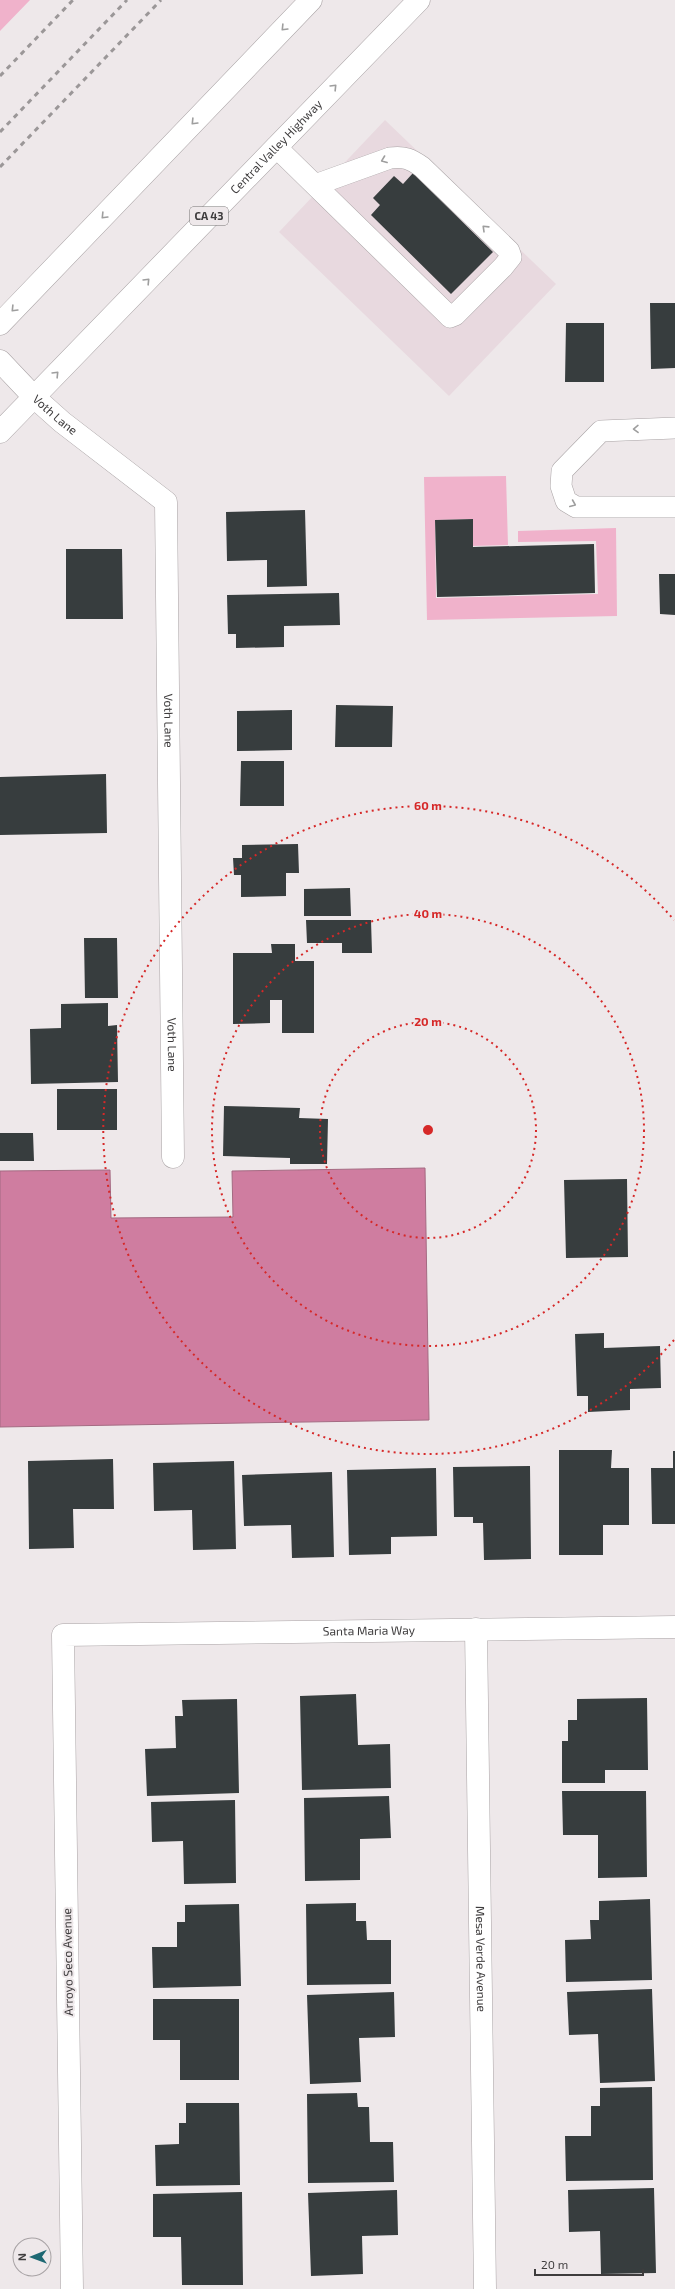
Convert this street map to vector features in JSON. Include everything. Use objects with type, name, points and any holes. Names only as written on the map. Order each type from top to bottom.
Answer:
[{"type":"street","points":[[0,324],[311,0]]},
{"type":"street","name":"Central Valley Highway","points":[[0,432],[419,0]]},
{"type":"street","name":"Voth Lane","points":[[0,361],[34,397],[62,422],[166,502],[173,1157]]},
{"type":"street","name":"Santa Maria Way","points":[[63,1635],[675,1626]]},
{"type":"street","name":"Mesa Verde Avenue","points":[[476,1629],[485,2289]]},
{"type":"street","name":"Arroyo Seco Avenue","points":[[63,1635],[72,2289]]},
{"type":"lane","points":[[276,147],[450,317],[455,315],[504,267],[510,257],[509,251],[422,167],[411,159],[401,156],[390,158],[315,185]]},
{"type":"lane","points":[[675,428],[601,431],[562,471],[561,486],[566,501],[576,507],[675,507]]},
{"type":"shaded area","points":[[0,0],[30,0],[0,31]]},
{"type":"shaded area","points":[[385,120],[556,284],[449,396],[279,232]]},
{"type":"shaded area","points":[[506,476],[508,545],[472,546],[472,519],[435,520],[436,598],[598,594],[596,541],[518,542],[518,531],[616,528],[617,616],[427,620],[424,477]]},
{"type":"shaded area","points":[[425,1168],[429,1420],[0,1427],[0,1171],[110,1170],[111,1218],[233,1217],[232,1171]]},
{"type":"building","points":[[413,173],[493,252],[451,294],[371,215],[380,205],[373,198],[394,176],[403,184]]},
{"type":"building","points":[[650,303],[675,303],[675,368],[651,369]]},
{"type":"building","points":[[566,323],[604,323],[604,382],[565,382]]},
{"type":"building","points":[[305,510],[307,586],[267,587],[267,560],[227,561],[226,512]]},
{"type":"building","points":[[473,519],[473,547],[594,544],[595,593],[437,597],[435,520]]},
{"type":"building","points":[[66,549],[122,549],[123,619],[66,619]]},
{"type":"building","points":[[659,574],[675,574],[675,615],[660,614]]},
{"type":"building","points":[[339,593],[340,625],[284,626],[284,647],[236,648],[236,634],[228,634],[227,595]]},
{"type":"building","points":[[336,705],[393,706],[392,747],[335,747]]},
{"type":"building","points":[[292,710],[292,750],[237,751],[237,711]]},
{"type":"building","points":[[241,761],[284,761],[284,806],[240,806]]},
{"type":"building","points":[[106,774],[107,833],[0,835],[0,777]]},
{"type":"building","points":[[298,844],[299,873],[286,873],[286,896],[241,897],[241,875],[234,875],[233,858],[242,858],[242,845]]},
{"type":"building","points":[[350,888],[351,916],[304,916],[304,889]]},
{"type":"building","points":[[306,920],[371,920],[372,953],[342,953],[342,943],[307,943]]},
{"type":"building","points":[[84,938],[117,938],[118,998],[85,998]]},
{"type":"building","points":[[271,944],[295,944],[295,961],[314,961],[314,1033],[282,1033],[282,1000],[270,1000],[270,1023],[233,1024],[233,953],[272,953]]},
{"type":"building","points":[[108,1003],[108,1026],[117,1025],[118,1082],[31,1084],[30,1029],[61,1028],[61,1004]]},
{"type":"building","points":[[57,1089],[117,1089],[117,1130],[57,1130]]},
{"type":"building","points":[[224,1106],[300,1108],[299,1118],[328,1119],[327,1164],[290,1164],[290,1158],[223,1156]]},
{"type":"building","points":[[0,1133],[33,1133],[34,1161],[0,1161]]},
{"type":"building","points":[[627,1179],[628,1257],[566,1258],[564,1180]]},
{"type":"building","points":[[604,1333],[604,1348],[660,1346],[661,1388],[630,1389],[630,1410],[588,1412],[588,1396],[577,1396],[575,1334]]},
{"type":"building","points":[[559,1450],[612,1450],[611,1468],[629,1468],[629,1525],[603,1525],[603,1555],[559,1555]]},
{"type":"building","points":[[673,1451],[675,1451],[675,1524],[652,1524],[651,1468],[673,1468]]},
{"type":"building","points":[[113,1459],[114,1509],[73,1509],[74,1548],[29,1549],[28,1461]]},
{"type":"building","points":[[234,1461],[236,1549],[193,1550],[192,1510],[154,1511],[153,1463]]},
{"type":"building","points":[[530,1466],[531,1559],[484,1560],[483,1523],[473,1523],[473,1517],[454,1517],[453,1467]]},
{"type":"building","points":[[436,1468],[437,1536],[391,1537],[391,1554],[349,1555],[347,1470]]},
{"type":"building","points":[[332,1472],[334,1557],[292,1558],[291,1525],[244,1526],[242,1475]]},
{"type":"building","points":[[356,1694],[358,1745],[390,1744],[391,1788],[302,1790],[300,1696]]},
{"type":"building","points":[[647,1698],[648,1770],[605,1770],[605,1783],[562,1783],[562,1741],[568,1741],[568,1720],[577,1720],[577,1699]]},
{"type":"building","points":[[237,1699],[239,1793],[147,1796],[145,1749],[176,1748],[175,1716],[183,1716],[182,1700]]},
{"type":"building","points":[[562,1791],[646,1791],[647,1877],[598,1878],[598,1835],[563,1835]]},
{"type":"building","points":[[389,1796],[391,1838],[360,1839],[360,1880],[305,1881],[304,1798]]},
{"type":"building","points":[[235,1800],[236,1883],[184,1884],[183,1841],[152,1842],[151,1802]]},
{"type":"building","points":[[650,1899],[652,1980],[566,1982],[565,1940],[591,1939],[590,1920],[599,1920],[599,1901]]},
{"type":"building","points":[[356,1903],[356,1921],[366,1921],[367,1940],[391,1940],[391,1984],[307,1985],[306,1904]]},
{"type":"building","points":[[239,1904],[241,1986],[153,1988],[152,1947],[177,1947],[177,1922],[185,1922],[185,1905]]},
{"type":"building","points":[[652,1989],[655,2081],[600,2083],[598,2034],[569,2035],[567,1992]]},
{"type":"building","points":[[394,1992],[395,2037],[359,2038],[361,2082],[310,2084],[307,1995]]},
{"type":"building","points":[[153,1999],[239,1999],[239,2080],[180,2080],[180,2040],[153,2040]]},
{"type":"building","points":[[652,2087],[653,2180],[566,2181],[565,2136],[591,2136],[591,2106],[600,2106],[600,2088]]},
{"type":"building","points":[[357,2093],[358,2107],[369,2107],[370,2142],[393,2142],[394,2182],[308,2183],[307,2094]]},
{"type":"building","points":[[186,2103],[239,2103],[240,2185],[156,2186],[155,2145],[179,2144],[179,2123],[186,2123]]},
{"type":"building","points":[[654,2188],[656,2273],[601,2274],[600,2231],[569,2232],[568,2190]]},
{"type":"building","points":[[397,2190],[398,2235],[362,2236],[363,2274],[311,2276],[308,2193]]},
{"type":"building","points":[[242,2192],[243,2285],[182,2285],[181,2237],[153,2237],[153,2194]]},
{"type":"railway","points":[[0,76],[73,0]]},
{"type":"railway","points":[[0,132],[127,0]]},
{"type":"railway","points":[[0,167],[161,0]]}]
